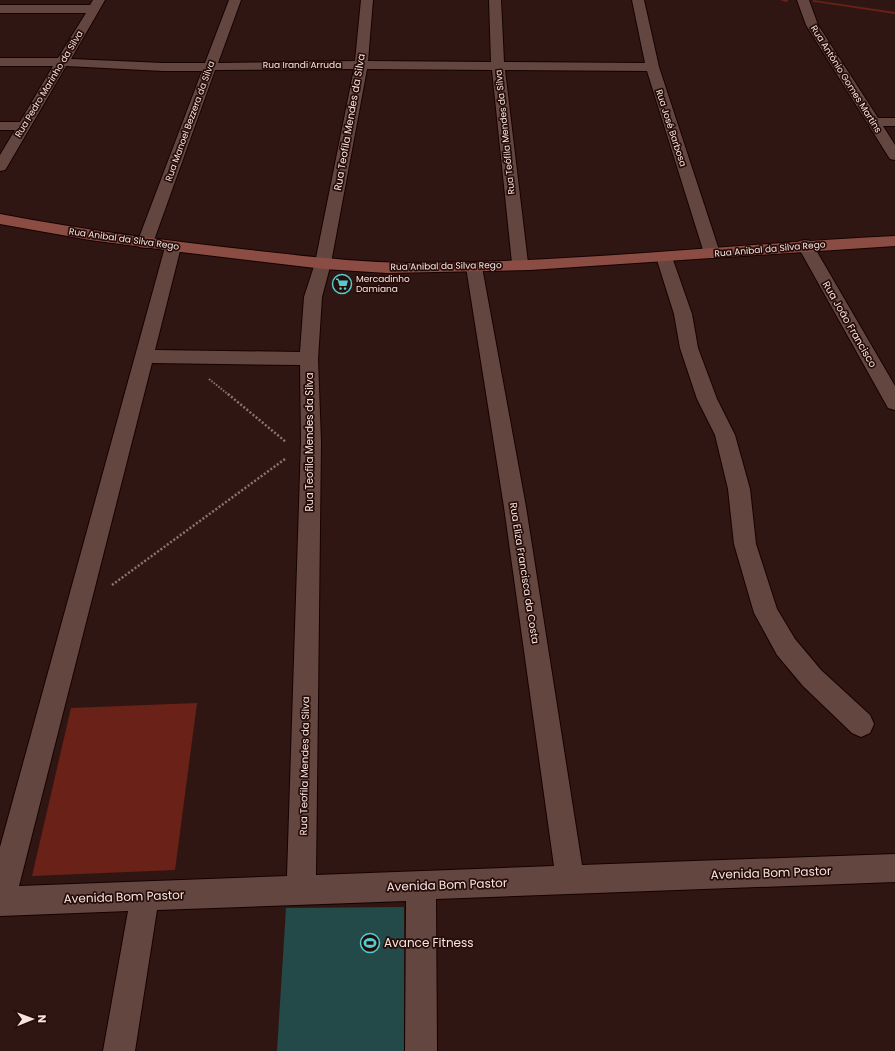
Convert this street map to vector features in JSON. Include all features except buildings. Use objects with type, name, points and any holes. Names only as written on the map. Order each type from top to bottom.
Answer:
[{"type":"main road","name":"Rua Anibal da Silva Rego","points":[[0,219],[48,229],[173,247],[323,263],[406,268],[664,257],[805,245],[895,241]]},
{"type":"street","name":"Rua Manoel Bezzera da Silva","points":[[145,242],[235,0]]},
{"type":"street","name":"Rua Teofila Mendes da Silva","points":[[301,890],[304,446],[309,359],[314,297],[323,263],[360,65],[367,0]]},
{"type":"street","name":"Rua Teófila Mendes da Silva","points":[[495,0],[498,66],[520,264]]},
{"type":"street","name":"Rua José Barbosa","points":[[638,0],[652,67],[712,253]]},
{"type":"street","name":"Rua Antônio Gomes Martins","points":[[802,0],[812,25],[872,122],[895,156]]},
{"type":"street","points":[[0,9],[97,5]]},
{"type":"street","name":"Rua Pedro Marinho da Silva","points":[[0,167],[23,126],[97,5]]},
{"type":"street","name":"Rua Irandi Arruda","points":[[0,62],[63,62],[163,66],[360,65],[652,67]]},
{"type":"street","points":[[872,122],[895,122]]},
{"type":"street","points":[[0,126],[23,126]]},
{"type":"street","name":"Rua João Francisco","points":[[805,245],[895,403]]},
{"type":"street","points":[[0,901],[173,247]]},
{"type":"street","points":[[664,257],[683,314],[689,348],[707,399],[725,435],[733,462],[738,489],[744,544],[766,613],[786,647],[812,678],[861,724]]},
{"type":"street","name":"Rua Eliza Francisca da Costa","points":[[474,266],[515,507],[570,880]]},
{"type":"street","points":[[144,356],[182,358],[309,359]]},
{"type":"street","name":"Avenida Bom Pastor","points":[[0,901],[895,868]]},
{"type":"street","points":[[420,886],[421,1051]]},
{"type":"street","points":[[119,1051],[145,896]]},
{"type":"path","points":[[77,610],[304,446],[182,358]]},
{"type":"shaded area","points":[[197,703],[175,870],[32,876],[71,708]]},
{"type":"waterway","points":[[782,0],[786,1]]},
{"type":"waterway","points":[[815,1],[895,13]]},
{"type":"place","name":"Mercadinho Damiana","points":[[342,284]]},
{"type":"place","name":"Avance Fitness","points":[[370,943]]}]
